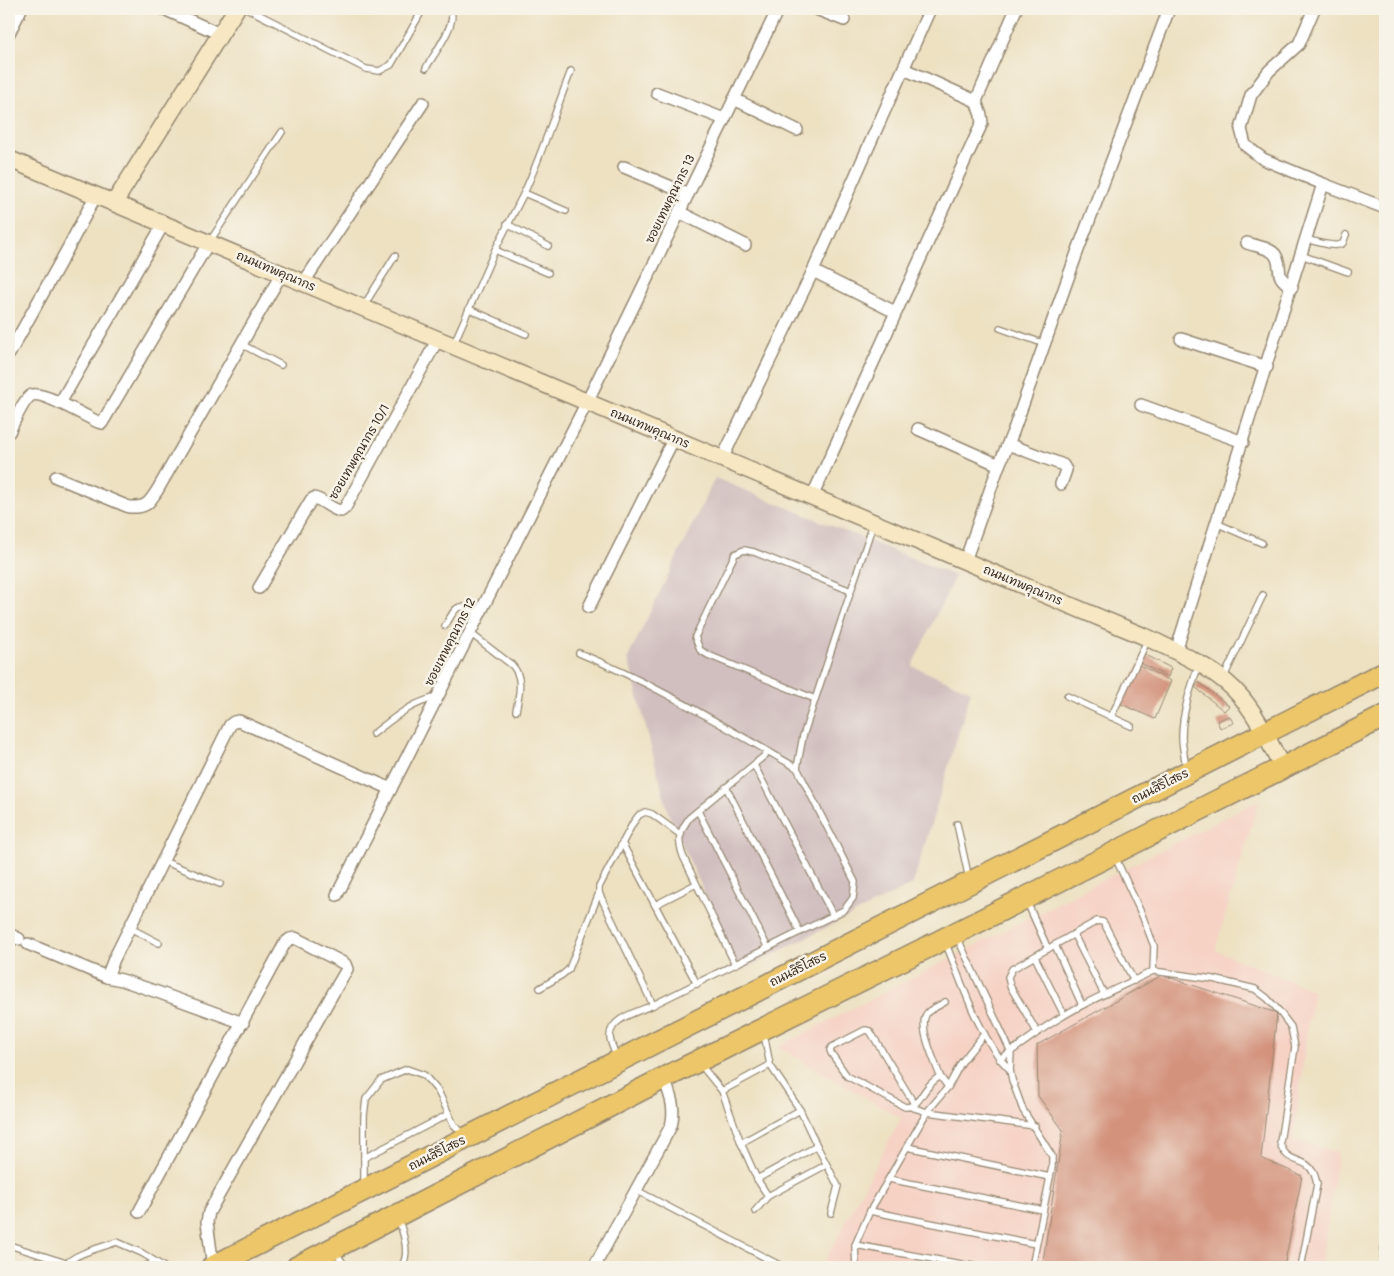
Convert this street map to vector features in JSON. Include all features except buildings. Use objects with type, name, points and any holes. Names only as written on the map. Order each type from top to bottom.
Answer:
[{"type":"highway","name":"ถนนสิริโสธร","points":[[212,1267],[1385,672]]},
{"type":"highway","points":[[298,1267],[664,1078],[763,1030],[1385,716]]},
{"type":"main road","points":[[114,203],[236,9]]},
{"type":"main road","name":"ถนนเทพคุณากร","points":[[10,163],[164,223],[1176,651],[1223,679],[1240,696],[1265,733],[1282,768]]},
{"type":"street","points":[[9,33],[21,9]]},
{"type":"street","points":[[164,9],[220,34]]},
{"type":"street","name":"ซอยเทพคุณากร 13","points":[[587,402],[778,9]]},
{"type":"street","points":[[816,9],[844,20]]},
{"type":"street","points":[[722,459],[813,271],[930,9]]},
{"type":"street","points":[[812,497],[982,124],[976,101],[1016,9]]},
{"type":"street","points":[[965,561],[1078,250],[1169,9]]},
{"type":"street","points":[[1314,9],[1299,44],[1269,71],[1251,95],[1240,129],[1245,145],[1263,159],[1385,208]]},
{"type":"street","points":[[904,69],[976,101]]},
{"type":"street","points":[[657,92],[724,119]]},
{"type":"street","points":[[734,99],[797,130]]},
{"type":"street","points":[[304,282],[423,103]]},
{"type":"street","points":[[624,167],[688,194]]},
{"type":"street","points":[[1176,651],[1267,367],[1323,184]]},
{"type":"street","points":[[9,354],[96,195]]},
{"type":"street","points":[[679,212],[744,245]]},
{"type":"street","points":[[60,403],[164,223]]},
{"type":"street","points":[[9,431],[26,400],[32,395],[38,395],[60,403],[102,423],[209,242]]},
{"type":"street","points":[[1247,243],[1271,251],[1276,256],[1279,274],[1283,281],[1292,287]]},
{"type":"street","points":[[813,271],[895,312]]},
{"type":"street","points":[[56,477],[129,507],[141,507],[149,503],[282,273]]},
{"type":"street","points":[[1181,339],[1267,367]]},
{"type":"street","name":"ซอยเทพคุณากร 10/1","points":[[259,588],[310,500],[314,498],[319,499],[336,510],[341,511],[345,508],[446,342]]},
{"type":"street","name":"ซอยเทพคุณากร 12","points":[[337,895],[587,402]]},
{"type":"street","points":[[1141,405],[1243,442]]},
{"type":"street","points":[[918,429],[999,465]]},
{"type":"street","points":[[589,607],[674,438]]},
{"type":"street","points":[[1008,444],[1064,465],[1066,470],[1061,484]]},
{"type":"street","points":[[107,977],[230,725],[234,722],[239,721],[391,789]]},
{"type":"street","points":[[139,1212],[286,943],[290,939],[295,938],[345,964],[347,969],[345,974],[332,993],[209,1212],[207,1222],[212,1267]]},
{"type":"street","points":[[18,939],[107,977],[122,980],[243,1023]]},
{"type":"street","points":[[594,1267],[671,1126],[674,1115],[673,1104],[664,1078]]},
{"type":"lane","points":[[248,9],[366,69],[379,70],[391,65],[423,9]]},
{"type":"lane","points":[[426,68],[451,26],[453,17],[449,9]]},
{"type":"lane","points":[[446,342],[469,309],[494,250],[524,194],[539,160],[551,122],[572,71]]},
{"type":"lane","points":[[209,242],[282,132]]},
{"type":"lane","points":[[524,194],[566,211]]},
{"type":"lane","points":[[507,224],[548,246]]},
{"type":"lane","points":[[1305,239],[1333,246],[1340,245],[1346,235]]},
{"type":"lane","points":[[494,250],[548,273]]},
{"type":"lane","points":[[1300,255],[1348,272]]},
{"type":"lane","points":[[362,307],[395,256]]},
{"type":"lane","points":[[469,309],[526,334]]},
{"type":"lane","points":[[1000,328],[1045,344]]},
{"type":"lane","points":[[241,344],[281,365]]},
{"type":"lane","points":[[797,768],[803,736],[874,522]]},
{"type":"lane","points":[[1216,523],[1262,544]]},
{"type":"lane","points":[[815,699],[708,655],[700,650],[695,637],[735,554],[744,550],[754,552],[851,591]]},
{"type":"lane","points":[[1223,679],[1263,595]]},
{"type":"lane","points":[[445,626],[455,609],[459,606],[464,606],[480,613]]},
{"type":"lane","points":[[470,633],[512,664],[517,670],[520,681],[516,711]]},
{"type":"lane","points":[[1111,717],[1148,638]]},
{"type":"lane","points":[[579,653],[616,668],[667,694],[797,768],[855,882],[853,898],[844,910],[653,1006],[621,1019],[612,1028],[610,1037],[618,1061]]},
{"type":"lane","points":[[1187,772],[1182,738],[1183,722],[1190,690],[1199,663]]},
{"type":"lane","points":[[1067,696],[1131,726]]},
{"type":"lane","points":[[373,734],[420,701],[438,697]]},
{"type":"lane","points":[[736,964],[678,843],[683,827],[690,818],[769,752]]},
{"type":"lane","points":[[754,765],[833,915]]},
{"type":"lane","points":[[726,787],[800,932]]},
{"type":"lane","points":[[698,811],[768,948]]},
{"type":"lane","points":[[540,988],[569,969],[599,894],[599,887],[633,823],[639,816],[645,812],[652,814],[681,835]]},
{"type":"lane","points":[[957,824],[970,882]]},
{"type":"lane","points":[[622,843],[697,984]]},
{"type":"lane","points":[[1113,852],[1154,946],[1152,972]]},
{"type":"lane","points":[[163,861],[220,884]]},
{"type":"lane","points":[[655,905],[696,884]]},
{"type":"lane","points":[[599,894],[653,1006]]},
{"type":"lane","points":[[1025,897],[1048,949]]},
{"type":"lane","points":[[1037,1032],[1010,986],[1008,977],[1012,969],[1097,921],[1102,922],[1134,981]]},
{"type":"lane","points":[[130,928],[159,943]]},
{"type":"lane","points":[[1074,935],[1104,994]]},
{"type":"lane","points":[[950,936],[984,1034],[999,1059],[1010,1070]]},
{"type":"lane","points":[[950,936],[1011,1052],[1010,1070],[1024,1110],[1052,1156],[1050,1176],[1032,1267]]},
{"type":"lane","points":[[1054,945],[1082,1005]]},
{"type":"lane","points":[[1035,957],[1064,1015]]},
{"type":"lane","points":[[999,1059],[1064,1015],[1152,972],[1213,979],[1254,989],[1267,998],[1291,1026],[1294,1047],[1280,1142],[1282,1150],[1289,1157],[1308,1165],[1314,1172],[1317,1184],[1301,1267]]},
{"type":"lane","points":[[945,1002],[929,1011],[924,1018],[923,1028],[940,1076],[948,1087]]},
{"type":"lane","points":[[763,1030],[770,1065],[800,1110],[838,1186],[831,1213]]},
{"type":"lane","points":[[913,1106],[870,1031],[865,1030],[832,1047],[831,1053],[847,1076],[905,1107],[913,1106],[927,1112],[1034,1126]]},
{"type":"lane","points":[[856,1267],[855,1245],[870,1211],[927,1112],[948,1087],[961,1063],[984,1034]]},
{"type":"lane","points":[[699,1062],[722,1091],[741,1143],[757,1179],[768,1196]]},
{"type":"lane","points":[[722,1091],[770,1065]]},
{"type":"lane","points":[[364,1190],[364,1116],[366,1099],[381,1080],[407,1069],[424,1076],[438,1091],[454,1125],[468,1137]]},
{"type":"lane","points":[[913,1106],[927,1087],[940,1076]]},
{"type":"lane","points":[[741,1143],[800,1110]]},
{"type":"lane","points":[[364,1158],[449,1114]]},
{"type":"lane","points":[[757,1179],[817,1146]]},
{"type":"lane","points":[[907,1147],[1050,1176]]},
{"type":"lane","points":[[756,1211],[768,1196],[826,1165]]},
{"type":"lane","points":[[889,1179],[1043,1210]]},
{"type":"lane","points":[[636,1190],[783,1267]]},
{"type":"lane","points":[[870,1211],[1036,1244]]},
{"type":"lane","points":[[398,1215],[405,1240],[406,1252],[404,1264],[401,1267]]},
{"type":"lane","points":[[9,1245],[65,1265],[88,1252],[117,1242],[164,1267]]},
{"type":"lane","points":[[855,1245],[978,1267]]},
{"type":"lane","points":[[1383,1267],[1384,1248]]},
{"type":"lane","points":[[333,1249],[346,1267]]},
{"type":"lane","points":[[144,1267],[155,1262]]},
{"type":"shaded area","points":[[715,478],[955,576],[912,666],[971,691],[913,884],[740,971],[668,813],[628,658]]},
{"type":"shaded area","points":[[1259,800],[1215,950],[1314,991],[1293,1141],[1338,1152],[1321,1267],[822,1266],[901,1118],[778,1047]]}]
